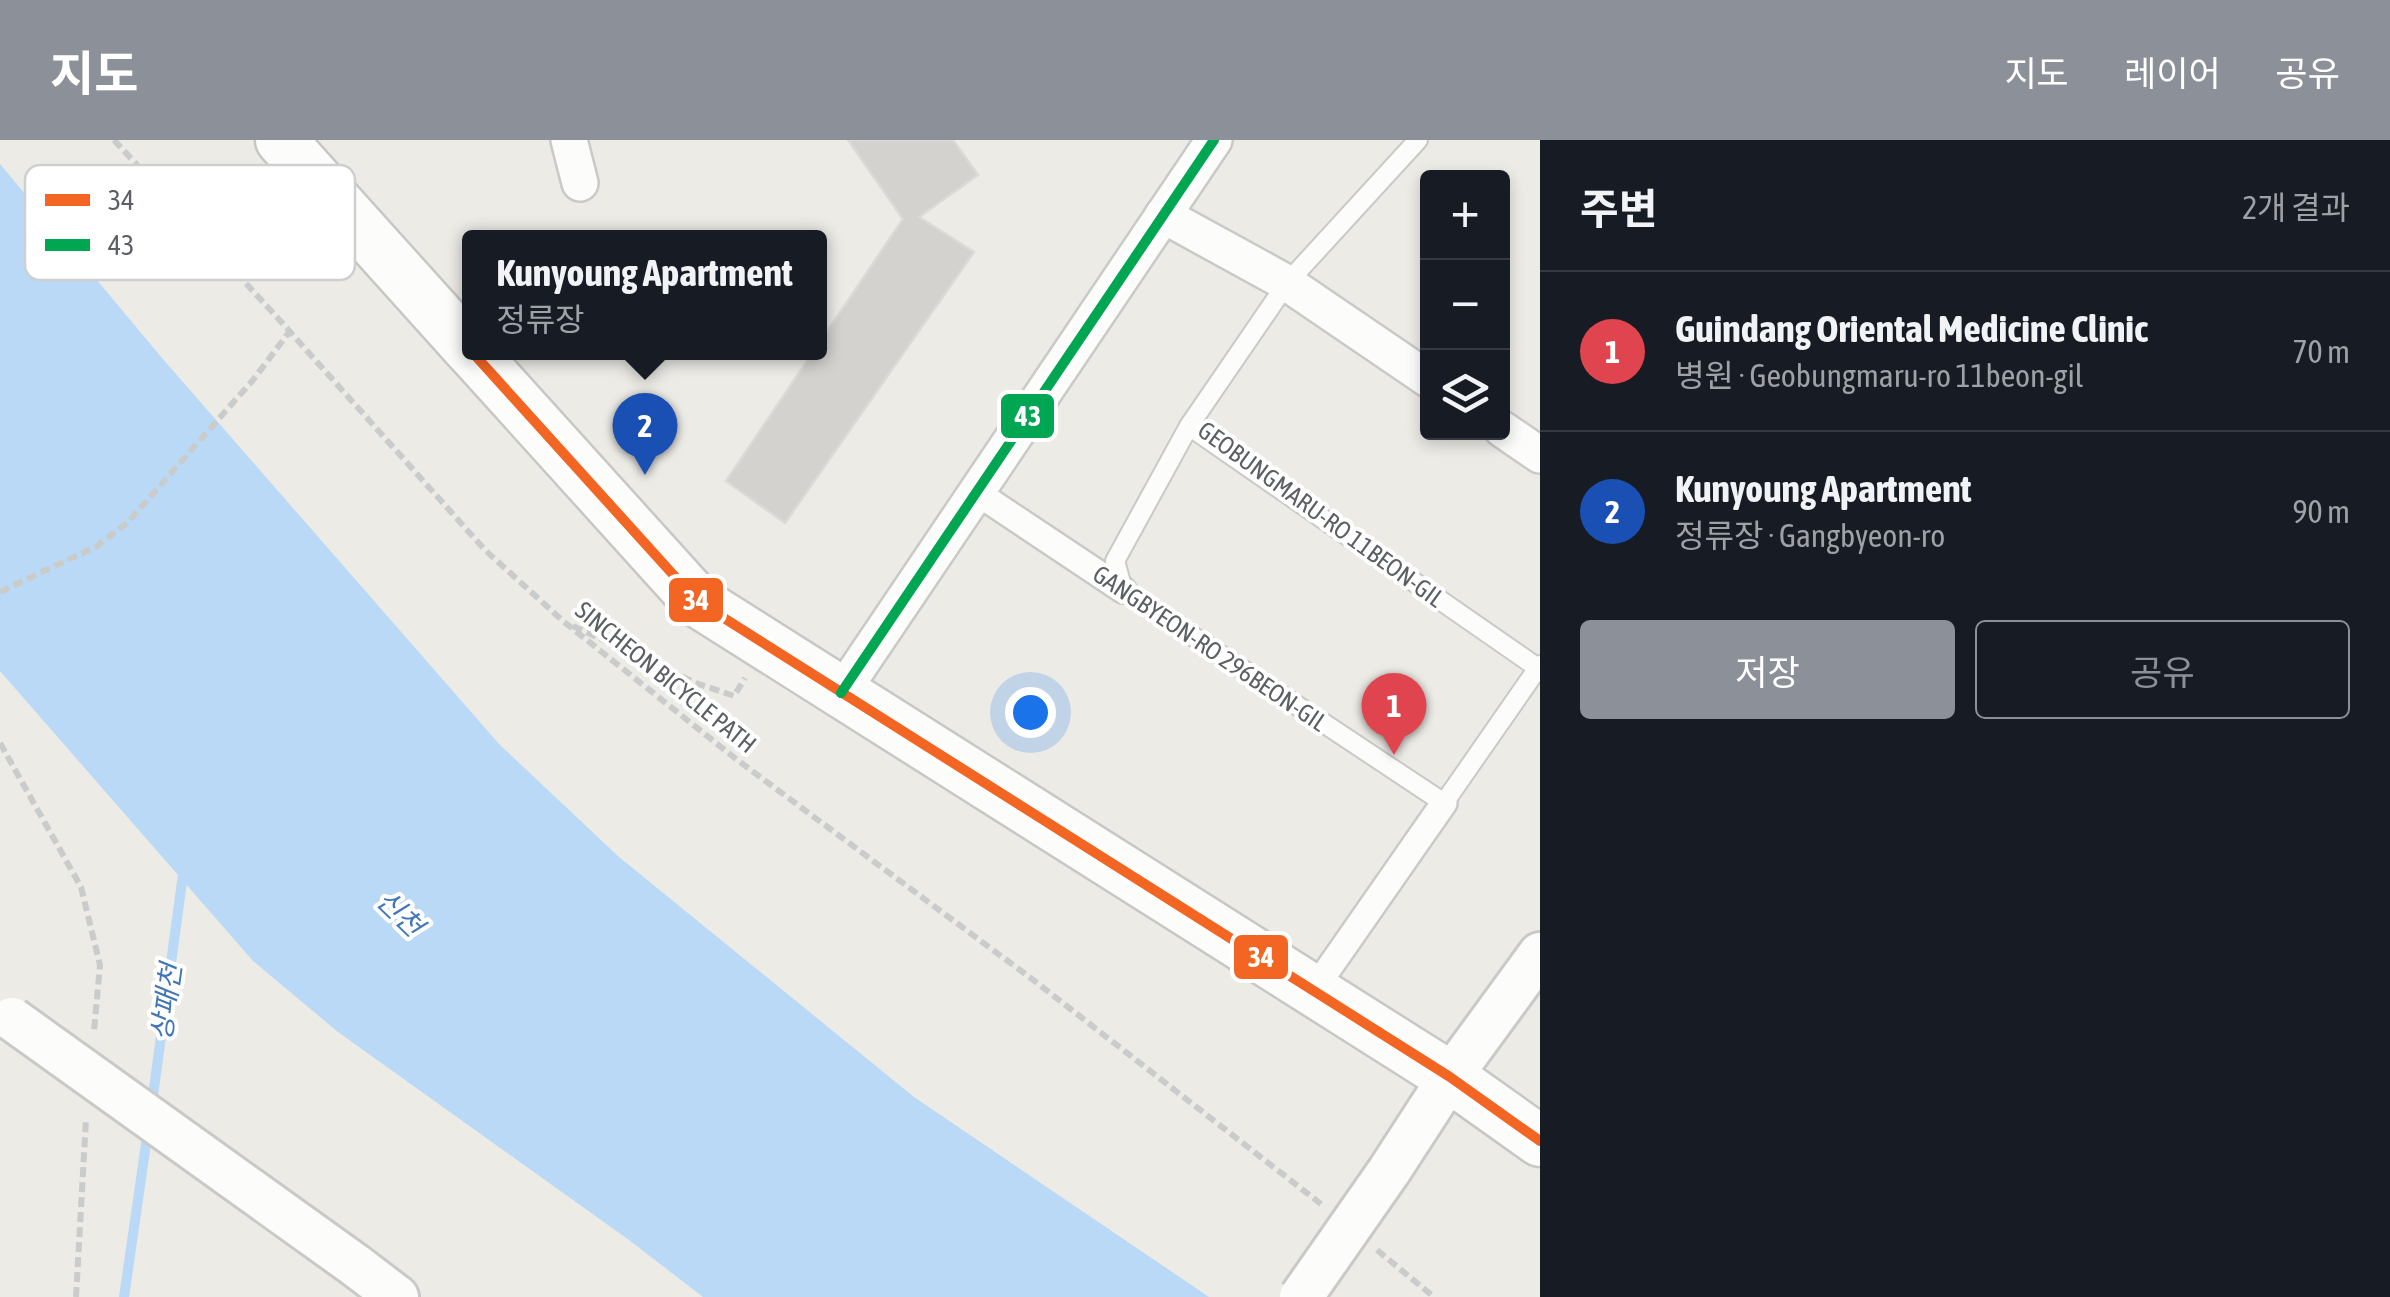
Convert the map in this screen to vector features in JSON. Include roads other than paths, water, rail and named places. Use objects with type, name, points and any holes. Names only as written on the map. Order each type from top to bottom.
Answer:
[{"type":"main road","points":[[280,140],[303,165]]},
{"type":"main road","points":[[355,223],[462,341]]},
{"type":"main road","points":[[479,360],[697,602],[1450,1077],[1540,1141]]},
{"type":"street","points":[[569,140],[580,183]]},
{"type":"street","points":[[841,693],[1214,140]]},
{"type":"street","points":[[1164,214],[1287,283],[1420,373]]},
{"type":"street","points":[[1510,435],[1540,455]]},
{"type":"street","name":"GANGBYEON-RO 296BEON-GIL","points":[[976,492],[1123,590]]},
{"type":"street","name":"GEOBUNGMARU-RO 11BEON-GIL","points":[[1313,991],[1444,803]]},
{"type":"street","points":[[1301,1297],[1450,1077],[1540,954]]},
{"type":"street","points":[[6,1014],[380,1287]]},
{"type":"lane","name":"GEOBUNGMARU-RO 11BEON-GIL","points":[[1418,140],[1287,283],[1189,426],[1539,666],[1444,803]]},
{"type":"lane","points":[[1123,590],[1115,560],[1189,426]]},
{"type":"lane","name":"GANGBYEON-RO 296BEON-GIL","points":[[1123,590],[1444,803]]},
{"type":"water","name":"신천","points":[[0,164],[25,194],[25,280],[97,280],[499,744],[619,857],[914,1097],[1209,1297],[703,1297],[338,1032],[253,961],[0,671]]},
{"type":"waterway","name":"상패천","points":[[152,1103],[184,867]]},
{"type":"waterway","name":"상패천","points":[[124,1297],[148,1130]]},
{"type":"place","name":"Kunyoung Apartment","points":[[645,475]]},
{"type":"place","name":"Guindang Oriental Medicine Clinic","points":[[1394,755]]}]
